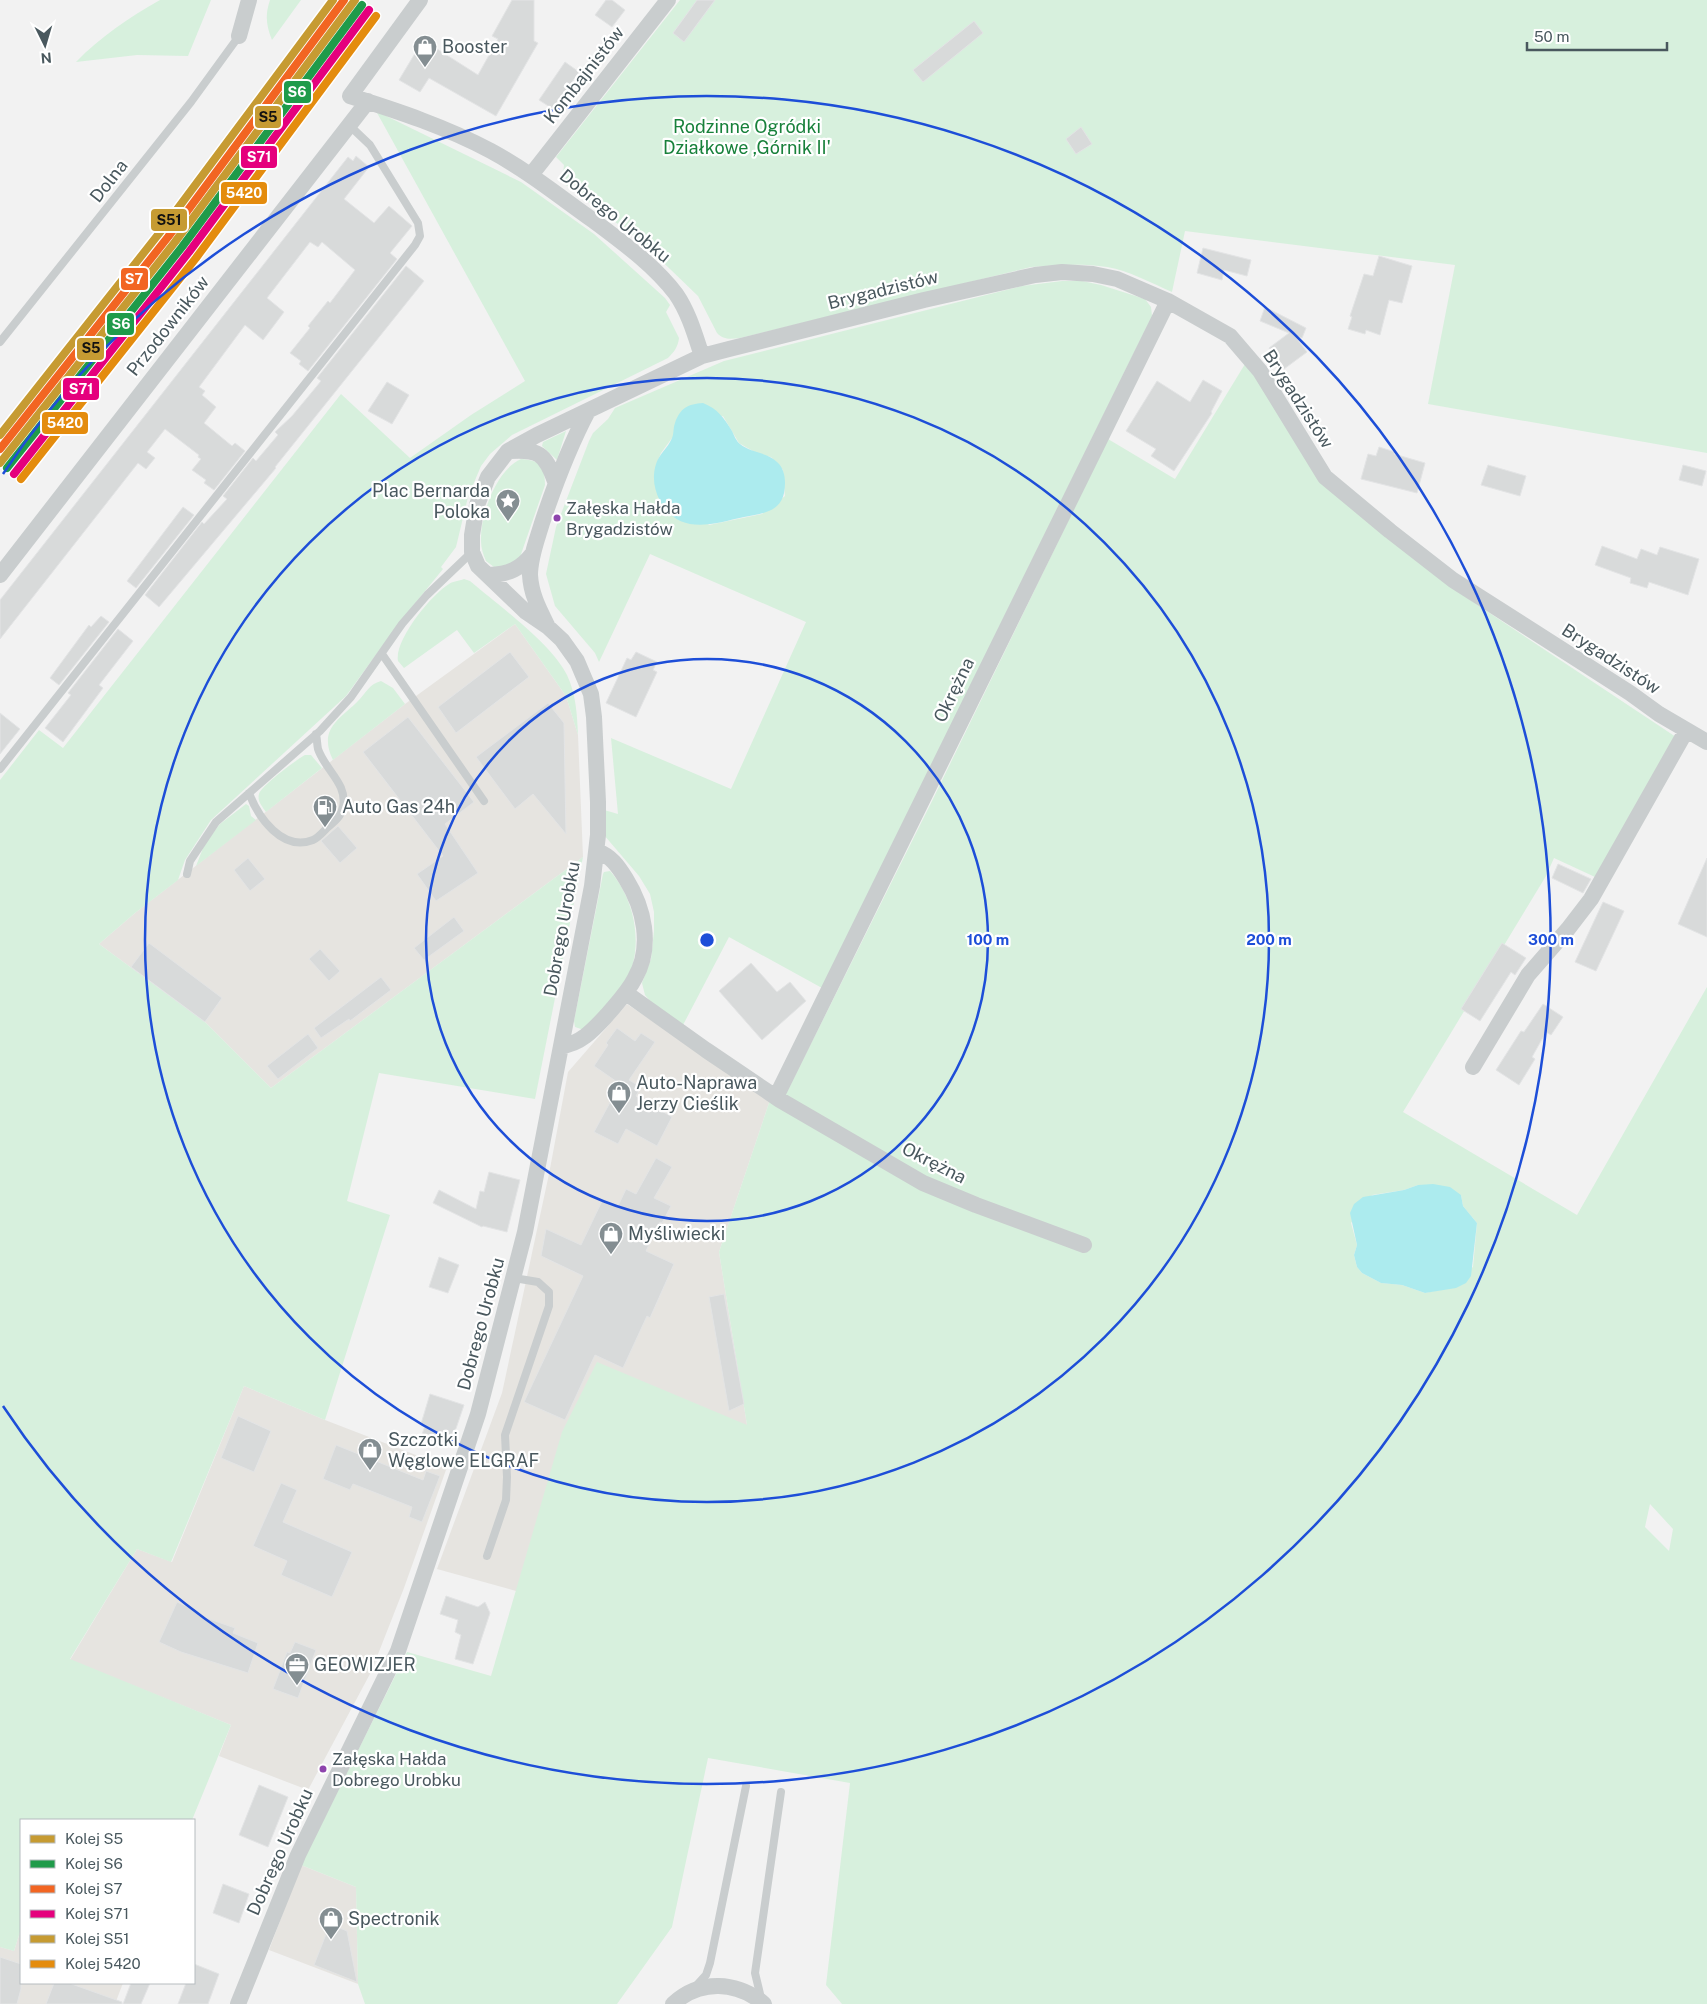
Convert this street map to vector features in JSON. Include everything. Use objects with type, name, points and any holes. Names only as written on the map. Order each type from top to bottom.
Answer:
[{"type":"street","points":[[239,36],[249,0]]},
{"type":"street","name":"Dobrego Urobku","points":[[420,0],[350,96],[424,121],[490,151],[531,176],[610,234],[648,264],[675,293],[687,313],[702,356]]},
{"type":"street","name":"Kombajnistów","points":[[531,176],[668,0]]},
{"type":"street","name":"Przodowników","points":[[0,575],[368,101]]},
{"type":"street","name":"Brygadzistów","points":[[702,356],[915,302],[1035,275],[1062,272],[1093,274],[1117,279],[1168,301],[1230,336],[1260,371],[1325,477],[1390,532],[1452,580],[1630,693],[1686,731],[1707,742]]},
{"type":"street","name":"Okrężna","points":[[776,1097],[1168,301]]},
{"type":"street","points":[[472,552],[472,535],[477,505],[488,477],[508,451],[537,435],[702,356]]},
{"type":"street","name":"Dobrego Urobku","points":[[548,627],[532,592],[530,574],[533,553],[556,481],[571,443],[588,411]]},
{"type":"street","points":[[508,451],[529,450],[541,455],[556,481]]},
{"type":"street","name":"Dobrego Urobku","points":[[238,2004],[298,1854],[324,1798],[390,1672],[403,1640],[480,1406],[532,1201],[592,886],[597,851],[598,802],[595,725],[591,694],[577,661],[562,640],[548,627],[526,612],[478,566],[472,552]]},
{"type":"street","name":"Dobrego Urobku","points":[[489,576],[517,570],[525,564],[533,553]]},
{"type":"street","points":[[1473,1068],[1528,975],[1568,930],[1591,899],[1686,731]]},
{"type":"street","points":[[561,1046],[571,1045],[593,1031],[626,993],[640,969],[643,957],[644,929],[642,912],[635,894],[618,866],[606,854],[597,851]]},
{"type":"street","name":"Okrężna","points":[[626,993],[776,1097],[923,1183],[976,1206],[1084,1245]]},
{"type":"street","points":[[673,2004],[692,1990],[717,1985],[741,1989],[763,2003]]},
{"type":"lane","name":"Dolna","points":[[0,342],[191,102],[239,36]]},
{"type":"lane","points":[[0,769],[415,245],[420,236],[418,223],[370,145],[350,126]]},
{"type":"lane","points":[[187,874],[190,861],[216,822],[316,734],[351,698],[402,624],[427,595],[472,552]]},
{"type":"lane","points":[[382,654],[484,801]]},
{"type":"lane","points":[[249,793],[260,816],[272,829],[288,840],[302,843],[314,840],[338,818],[343,809],[343,793],[319,750],[316,734]]},
{"type":"lane","points":[[487,1556],[506,1500],[507,1477],[504,1448],[507,1429],[550,1299],[549,1292],[538,1282],[514,1278]]},
{"type":"lane","points":[[692,1990],[706,1975],[710,1963],[746,1786]]},
{"type":"lane","points":[[763,2003],[756,1983],[755,1972],[781,1792]]},
{"type":"shaded area","points":[[515,624],[566,696],[578,735],[583,857],[271,1088],[205,1022],[99,944],[135,913],[405,704]]},
{"type":"shaded area","points":[[627,1004],[770,1100],[719,1252],[747,1425],[516,1591],[437,1569],[502,1393],[549,1174],[568,1072]]},
{"type":"shaded area","points":[[244,1386],[325,1420],[447,1467],[404,1588],[371,1672],[308,1790],[219,1756],[231,1725],[70,1660],[137,1549],[172,1562]]},
{"type":"shaded area","points":[[301,1865],[356,1887],[358,1984],[269,1950]]},
{"type":"shaded area","points":[[20,1932],[20,1984],[123,1984],[115,2004],[0,2004],[0,1947],[14,1951]]},
{"type":"green space","points":[[160,0],[211,0],[188,56],[137,55],[76,62],[116,28]]},
{"type":"green space","points":[[270,0],[301,0],[272,40],[267,20]]},
{"type":"green space","name":"Rodzinne Ogródki Działkowe ,Górnik II'","points":[[680,0],[1707,0],[1707,453],[1428,404],[1455,265],[1185,231],[1172,292],[1132,274],[1107,267],[1059,265],[1031,267],[740,338],[730,339],[722,337],[717,333],[698,296],[642,242],[562,182],[564,165],[556,157]]},
{"type":"green space","points":[[376,111],[521,182],[594,234],[665,298],[670,305],[666,312],[679,338],[678,344],[668,358],[512,435],[490,454],[481,466],[468,497],[456,547],[441,567],[443,569],[399,623],[346,696],[211,820],[185,860],[178,880],[99,944],[205,1022],[271,1088],[583,857],[535,1099],[379,1073],[347,1201],[390,1215],[325,1420],[244,1386],[171,1562],[137,1549],[70,1659],[231,1725],[192,1819],[20,1819],[20,1932],[14,1951],[0,1947],[0,780],[39,730],[63,748],[341,394],[410,458],[471,415],[525,381]]},
{"type":"green space","points":[[1062,281],[1082,281],[1101,285],[1145,299],[1151,307],[1152,316],[822,988],[729,937],[683,1025],[650,1001],[645,995],[642,983],[651,959],[654,931],[654,912],[650,894],[639,876],[604,835],[604,810],[618,814],[611,738],[731,789],[806,622],[650,554],[599,662],[595,653],[555,606],[546,574],[556,527],[589,441],[593,433],[608,419],[615,408],[724,361],[1022,286]],"holes":[[[723,416],[739,443],[758,454],[771,457],[783,470],[785,496],[762,514],[709,525],[656,465],[661,453],[672,438]]]},
{"type":"green space","points":[[1245,364],[1258,380],[1321,480],[1452,588],[1676,737],[1595,877],[1554,858],[1546,876],[1403,1112],[1577,1215],[1707,987],[1707,2004],[842,2004],[826,1985],[850,1783],[708,1758],[672,1927],[617,2004],[365,2004],[358,1984],[356,1887],[301,1865],[407,1652],[491,1676],[562,1432],[597,1362],[747,1425],[719,1252],[770,1100],[779,1108],[933,799],[1108,439],[1175,479]],"holes":[[[1418,1185],[1461,1195],[1463,1206],[1477,1223],[1473,1267],[1439,1290],[1425,1293],[1402,1285],[1381,1283],[1362,1273],[1357,1267],[1354,1255],[1357,1245],[1351,1223],[1372,1195],[1404,1190]],[[1650,1504],[1673,1529],[1669,1551],[1645,1527]]]},
{"type":"green space","points":[[566,431],[557,460],[542,446],[543,442]]},
{"type":"green space","points":[[521,459],[533,461],[540,465],[544,473],[545,485],[519,560],[514,565],[494,567],[486,561],[482,549],[481,530],[483,519],[491,494],[497,483],[512,465]]},
{"type":"green space","points":[[464,579],[470,581],[523,625],[560,663],[567,675],[574,697],[578,735],[566,696],[515,624],[474,653],[457,630],[404,668],[398,661],[398,652],[402,642],[424,607],[449,584]]},
{"type":"green space","points":[[381,681],[393,688],[405,704],[333,760],[328,740],[333,726],[371,687]]},
{"type":"green space","points":[[305,755],[311,755],[322,768],[266,812],[259,799],[261,790],[279,773]]},
{"type":"green space","points":[[246,804],[249,806],[251,816],[256,820],[196,866],[205,843],[220,824]]},
{"type":"green space","points":[[610,871],[619,882],[631,909],[636,938],[635,953],[627,980],[613,999],[584,1030],[575,1027],[574,1021],[603,874]]},
{"type":"water","points":[[703,403],[720,414],[740,444],[769,456],[781,466],[785,477],[784,492],[782,499],[774,509],[768,512],[698,525],[677,519],[668,512],[660,501],[656,492],[654,478],[657,460],[672,438],[674,425],[682,410],[693,404]]},
{"type":"water","points":[[1433,1184],[1450,1187],[1461,1195],[1463,1206],[1477,1223],[1471,1276],[1466,1283],[1456,1288],[1425,1293],[1402,1285],[1381,1283],[1362,1273],[1357,1267],[1354,1255],[1357,1245],[1350,1213],[1354,1204],[1363,1197],[1404,1190],[1418,1185]]},
{"type":"building","points":[[512,0],[534,0],[534,41],[538,43],[496,116],[429,78],[420,92],[399,80],[423,40],[478,75],[498,39],[492,36]]},
{"type":"building","points":[[606,0],[612,0],[625,10],[612,27],[595,15]]},
{"type":"building","points":[[697,0],[715,0],[684,42],[673,33]]},
{"type":"building","points":[[974,21],[983,33],[923,82],[913,70]]},
{"type":"building","points":[[565,62],[579,72],[553,109],[539,100]]},
{"type":"building","points":[[1081,127],[1092,144],[1076,154],[1066,139]]},
{"type":"building","points":[[356,156],[369,167],[344,199],[374,223],[389,206],[412,226],[390,253],[397,259],[308,371],[299,364],[301,361],[290,353],[310,328],[308,326],[328,301],[330,303],[355,270],[322,242],[318,247],[310,242],[267,298],[284,312],[263,340],[245,325],[199,387],[205,391],[202,395],[216,407],[204,423],[232,446],[235,443],[245,451],[214,490],[204,483],[206,480],[192,470],[201,459],[198,457],[199,455],[165,429],[147,452],[155,458],[146,469],[138,463],[0,639],[0,600],[348,157],[353,161]]},
{"type":"building","points":[[1203,248],[1251,260],[1247,276],[1224,270],[1222,280],[1197,273]]},
{"type":"building","points":[[1379,256],[1412,266],[1402,303],[1389,300],[1380,335],[1366,330],[1365,334],[1348,329],[1352,317],[1350,316],[1364,274],[1373,276]]},
{"type":"building","points":[[406,266],[424,281],[276,468],[159,607],[145,595],[202,522],[204,524],[227,499],[223,496],[253,458],[256,461],[278,435],[275,432],[292,416],[321,381],[317,378]]},
{"type":"building","points":[[1265,307],[1306,328],[1302,338],[1294,335],[1307,352],[1284,369],[1269,348],[1289,333],[1260,321]]},
{"type":"building","points":[[1203,380],[1222,391],[1212,413],[1174,471],[1151,456],[1156,449],[1126,431],[1157,381],[1190,402]]},
{"type":"building","points":[[387,382],[409,395],[392,424],[368,411]]},
{"type":"building","points":[[1379,447],[1395,452],[1394,454],[1425,463],[1417,493],[1361,479],[1368,454],[1376,456]]},
{"type":"building","points":[[1488,465],[1526,476],[1520,496],[1481,485]]},
{"type":"building","points":[[1683,465],[1706,471],[1702,486],[1679,480]]},
{"type":"building","points":[[183,507],[194,515],[136,588],[127,581]]},
{"type":"building","points":[[1602,546],[1637,559],[1641,549],[1657,555],[1660,547],[1699,559],[1688,595],[1649,582],[1647,588],[1630,583],[1631,578],[1595,565]]},
{"type":"building","points":[[101,616],[109,622],[59,685],[50,678],[89,625],[91,627]]},
{"type":"building","points":[[118,629],[133,641],[99,685],[103,688],[63,742],[45,728],[71,695],[68,693]]},
{"type":"building","points":[[510,652],[529,677],[456,733],[438,707]]},
{"type":"building","points":[[636,652],[657,662],[653,670],[657,672],[636,717],[606,703],[627,658],[631,660]]},
{"type":"building","points":[[548,703],[564,723],[566,834],[533,794],[515,809],[476,757]]},
{"type":"building","points":[[0,713],[20,729],[0,754]]},
{"type":"building","points":[[408,717],[474,802],[445,824],[478,873],[436,901],[417,874],[443,856],[363,752]]},
{"type":"building","points":[[338,826],[357,848],[340,863],[321,841]]},
{"type":"building","points":[[248,858],[265,879],[250,891],[234,870]]},
{"type":"building","points":[[1707,858],[1707,937],[1678,924]]},
{"type":"building","points":[[1558,864],[1591,879],[1583,893],[1552,878]]},
{"type":"building","points":[[1603,902],[1624,911],[1596,971],[1575,962]]},
{"type":"building","points":[[454,917],[464,931],[424,960],[414,948]]},
{"type":"building","points":[[149,943],[222,998],[205,1022],[131,967]]},
{"type":"building","points":[[1502,943],[1526,958],[1515,975],[1511,972],[1480,1021],[1461,1009]]},
{"type":"building","points":[[320,949],[340,971],[329,981],[309,959]]},
{"type":"building","points":[[751,963],[777,992],[790,982],[806,1001],[762,1040],[719,991]]},
{"type":"building","points":[[381,977],[391,990],[350,1021],[349,1019],[321,1038],[314,1028]]},
{"type":"building","points":[[1543,1004],[1563,1017],[1551,1035],[1546,1032],[1532,1057],[1535,1059],[1519,1085],[1496,1070],[1521,1031],[1524,1032]]},
{"type":"building","points":[[617,1028],[635,1041],[641,1033],[655,1042],[629,1080],[641,1087],[636,1096],[672,1117],[657,1146],[626,1129],[618,1144],[594,1132],[620,1084],[594,1066],[608,1045],[606,1043]]},
{"type":"building","points":[[308,1034],[318,1048],[278,1079],[267,1066]]},
{"type":"building","points":[[656,1158],[672,1167],[654,1198],[671,1206],[662,1223],[660,1222],[646,1251],[674,1264],[650,1318],[647,1316],[623,1368],[595,1355],[565,1420],[524,1402],[583,1276],[541,1256],[546,1229],[581,1245],[603,1199],[618,1206],[626,1189],[636,1194]]},
{"type":"building","points":[[489,1172],[520,1180],[507,1232],[482,1227],[433,1203],[439,1190],[476,1209],[480,1191],[484,1192]]},
{"type":"building","points":[[439,1257],[459,1265],[448,1293],[429,1287]]},
{"type":"building","points":[[724,1294],[744,1404],[729,1411],[709,1297]]},
{"type":"building","points":[[430,1394],[464,1405],[450,1446],[421,1437],[425,1426],[421,1424]]},
{"type":"building","points":[[238,1416],[271,1431],[254,1472],[221,1458]]},
{"type":"building","points":[[336,1445],[423,1480],[426,1471],[440,1476],[422,1522],[409,1517],[412,1507],[353,1484],[350,1490],[323,1479]]},
{"type":"building","points":[[281,1483],[297,1490],[283,1522],[352,1552],[332,1597],[281,1575],[287,1561],[253,1546]]},
{"type":"building","points":[[446,1596],[478,1607],[485,1602],[490,1613],[473,1664],[455,1659],[461,1635],[455,1632],[458,1620],[440,1614]]},
{"type":"building","points":[[177,1602],[199,1612],[198,1615],[235,1628],[233,1633],[258,1643],[248,1673],[181,1652],[159,1642]]},
{"type":"building","points":[[295,1642],[316,1650],[298,1698],[273,1689],[287,1652],[290,1653]]},
{"type":"building","points":[[259,1785],[288,1797],[268,1847],[239,1835]]},
{"type":"building","points":[[223,1884],[249,1894],[239,1923],[213,1913]]},
{"type":"building","points":[[330,1924],[347,1931],[357,1982],[314,1965]]},
{"type":"building","points":[[0,1957],[20,1964],[21,1989],[17,2004],[0,2004]]},
{"type":"building","points":[[195,1964],[219,1974],[208,2004],[178,2004],[186,1984],[195,1984]]},
{"type":"building","points":[[54,1984],[72,1984],[122,2002],[122,2004],[46,2004]]},
{"type":"building","points":[[131,1984],[150,1984],[141,2004],[123,2004]]},
{"type":"rail line","name":"S51","points":[[0,435],[161,231],[333,0]]},
{"type":"rail line","name":"S7","points":[[0,449],[168,237],[344,0]]},
{"type":"rail line","name":"S5","points":[[0,463],[175,242],[355,0]]},
{"type":"rail line","name":"S6","points":[[7,468],[182,247],[362,5]]},
{"type":"rail line","name":"S71","points":[[14,474],[189,252],[369,10]]},
{"type":"rail line","name":"5420","points":[[21,479],[196,258],[376,16]]},
{"type":"place","name":"Booster","points":[[425,68]]},
{"type":"place","name":"Załęska Hałda Brygadzistów","points":[[557,518]]},
{"type":"place","name":"Plac Bernarda Poloka","points":[[508,522]]},
{"type":"place","name":"Auto Gas 24h","points":[[325,828]]},
{"type":"place","name":"Auto-Naprawa Jerzy Cieślik","points":[[619,1114]]},
{"type":"place","name":"Myśliwiecki","points":[[611,1255]]},
{"type":"place","name":"Szczotki Węglowe ELGRAF","points":[[370,1471]]},
{"type":"place","name":"GEOWIZJER","points":[[297,1686]]},
{"type":"place","name":"Załęska Hałda Dobrego Urobku","points":[[323,1769]]},
{"type":"place","name":"Spectronik","points":[[331,1940]]}]
